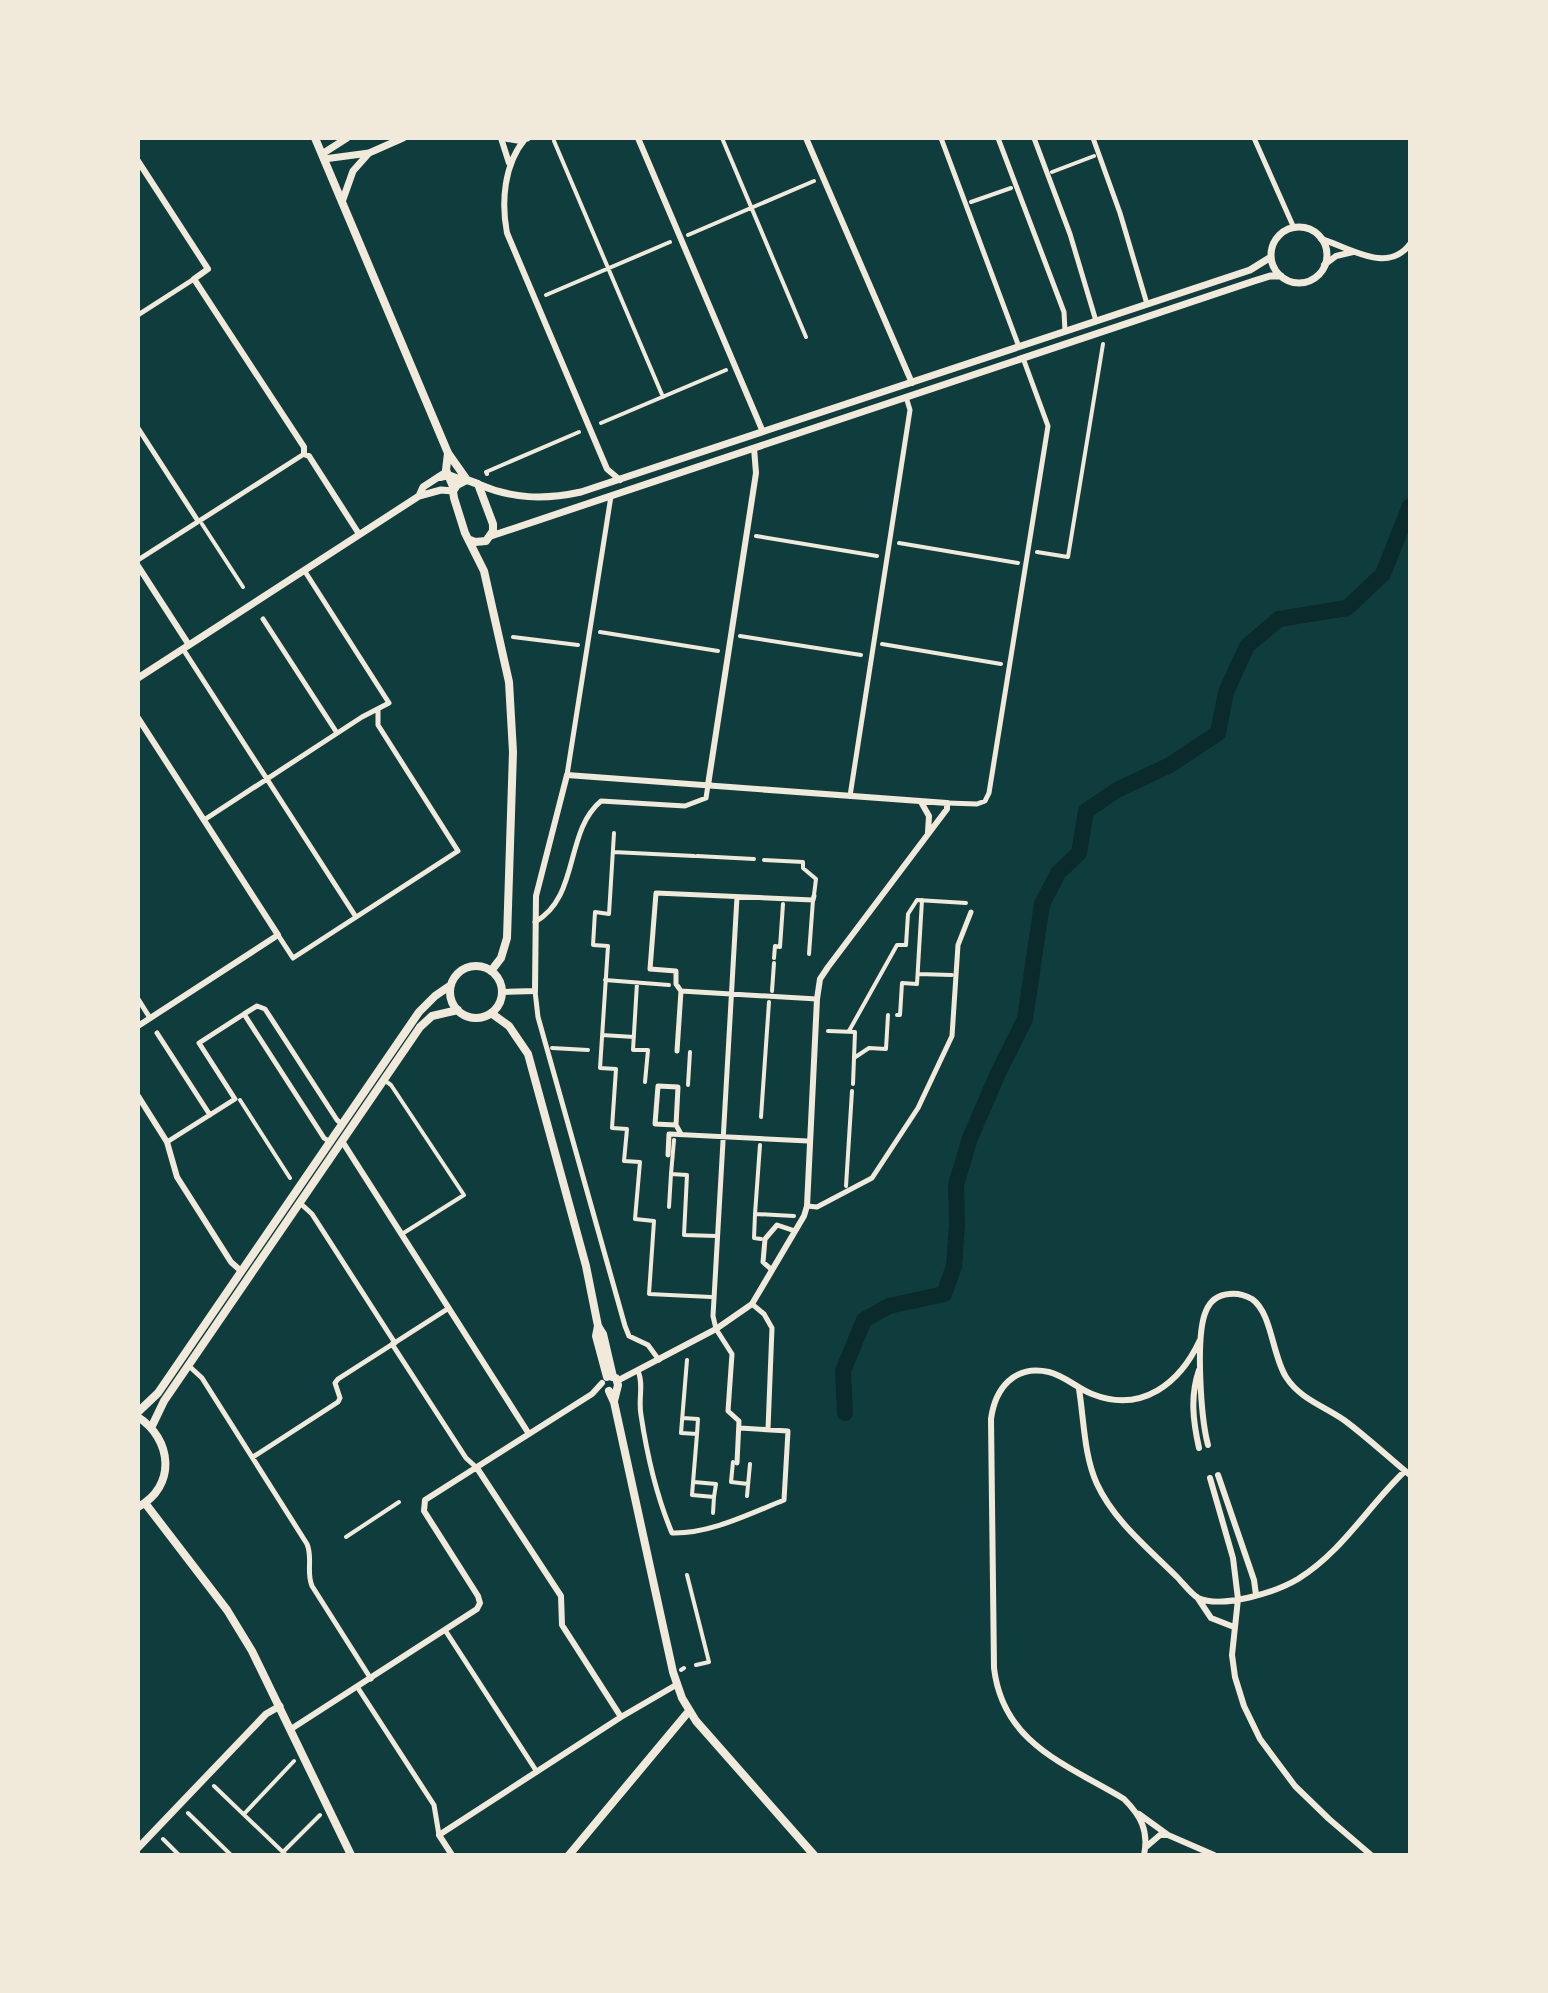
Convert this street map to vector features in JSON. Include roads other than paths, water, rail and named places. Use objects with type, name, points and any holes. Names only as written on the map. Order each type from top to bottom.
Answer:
[{"type":"main road","points":[[315,138],[448,453],[465,480]]},
{"type":"main road","points":[[323,157],[347,138]]},
{"type":"main road","points":[[323,157],[369,153],[403,138]]},
{"type":"main road","points":[[503,138],[526,139]]},
{"type":"main road","points":[[342,202],[353,171],[369,153]]},
{"type":"main road","points":[[419,496],[423,487],[445,474],[504,493],[543,498],[581,492],[1259,266],[1271,257],[1277,238],[1294,228],[1308,229],[1321,239],[1326,249],[1324,265],[1313,279],[1295,282],[1281,276],[1270,276],[488,538],[475,542],[470,540]]},
{"type":"main road","points":[[1271,257],[1281,276]]},
{"type":"main road","points":[[448,453],[445,474],[454,490],[465,533],[483,566],[509,682],[513,752],[507,938],[501,958],[491,971]]},
{"type":"main road","points":[[138,678],[419,496],[454,490],[465,480]]},
{"type":"main road","points":[[478,484],[493,524],[483,566]]},
{"type":"main road","points":[[350,1855],[280,1706],[227,1610],[142,1505],[163,1482],[166,1469],[162,1444],[152,1426],[138,1414],[158,1393],[419,1012],[451,985],[461,971],[471,967],[491,971],[499,981],[502,992],[497,1007],[491,1013],[472,1018],[458,1010],[451,998],[451,985]]},
{"type":"main road","points":[[152,1426],[188,1365],[425,1021],[443,1012],[458,1010]]},
{"type":"main road","points":[[491,1013],[509,1026],[528,1054],[586,1266],[598,1326],[603,1334],[614,1402],[676,1685],[689,1711],[814,1855]]},
{"type":"main road","points":[[138,1848],[266,1714],[280,1706]]},
{"type":"main road","points":[[569,1855],[689,1711]]},
{"type":"street","points":[[503,138],[509,163],[504,211],[507,233],[607,469],[620,480]]},
{"type":"street","points":[[638,138],[763,432]]},
{"type":"street","points":[[722,138],[806,337]]},
{"type":"street","points":[[806,138],[912,383]]},
{"type":"street","points":[[941,138],[1019,347]]},
{"type":"street","points":[[998,138],[1064,312],[1065,331]]},
{"type":"street","points":[[1034,138],[1070,234],[1096,321]]},
{"type":"street","points":[[1093,138],[1120,213],[1147,304]]},
{"type":"street","points":[[1254,138],[1294,228]]},
{"type":"street","points":[[509,163],[526,139]]},
{"type":"street","points":[[554,141],[663,397]]},
{"type":"street","points":[[1052,172],[1094,156]]},
{"type":"street","points":[[138,161],[208,269],[138,315]]},
{"type":"street","points":[[688,235],[814,181]]},
{"type":"street","points":[[971,202],[1011,188]]},
{"type":"street","points":[[1321,239],[1371,258],[1395,257],[1410,244]]},
{"type":"street","points":[[546,295],[670,242]]},
{"type":"street","points":[[1324,265],[1336,256],[1353,252]]},
{"type":"street","points":[[194,279],[304,447],[304,454]]},
{"type":"street","points":[[1037,552],[1068,557],[1103,344]]},
{"type":"street","points":[[567,775],[947,803],[977,804],[985,801],[989,793],[1048,426],[1023,358]]},
{"type":"street","points":[[601,423],[726,370]]},
{"type":"street","points":[[850,796],[910,410],[906,397]]},
{"type":"street","points":[[138,428],[243,587]]},
{"type":"street","points":[[487,474],[579,432]]},
{"type":"street","points":[[534,923],[550,914],[573,866],[581,829],[589,811],[601,801],[685,806],[706,798],[756,473],[754,448]]},
{"type":"street","points":[[304,454],[138,563],[267,779],[356,917]]},
{"type":"street","points":[[304,454],[309,456],[359,534]]},
{"type":"street","points":[[603,486],[607,469]]},
{"type":"street","points":[[611,495],[567,775],[538,884],[534,923],[535,991],[538,1017],[625,1326],[629,1336],[648,1345],[659,1360]]},
{"type":"street","points":[[756,536],[877,556]]},
{"type":"street","points":[[899,543],[1018,563]]},
{"type":"street","points":[[204,820],[337,733],[389,703],[304,570]]},
{"type":"street","points":[[263,619],[337,733]]},
{"type":"street","points":[[600,632],[718,651]]},
{"type":"street","points":[[740,636],[861,655]]},
{"type":"street","points":[[513,637],[578,645]]},
{"type":"street","points":[[882,644],[1001,664]]},
{"type":"street","points":[[138,718],[293,958],[458,851],[378,725],[378,710]]},
{"type":"street","points":[[921,801],[929,816],[928,832]]},
{"type":"street","points":[[291,1729],[477,1609],[480,1603],[478,1596],[426,1516],[425,1500],[610,1382],[638,1371],[716,1329],[752,1304],[807,1206],[808,1141],[820,979],[947,809],[947,803]]},
{"type":"street","points":[[614,833],[609,914],[595,912],[593,945],[608,946],[600,1068],[616,1069],[612,1128],[627,1129],[624,1161],[640,1162],[635,1219],[654,1221],[649,1294],[711,1297]]},
{"type":"street","points":[[613,852],[754,859]]},
{"type":"street","points":[[764,860],[803,862],[803,868],[816,879],[809,954]]},
{"type":"street","points":[[677,1051],[681,991],[676,984],[676,971],[650,969],[656,893],[814,898]]},
{"type":"street","points":[[737,897],[713,1316],[716,1329],[732,1354],[728,1411],[739,1421],[740,1428],[731,1482],[748,1484]]},
{"type":"street","points":[[849,1031],[897,945],[906,945],[908,914],[917,900],[966,903]]},
{"type":"street","points":[[897,1015],[900,1015],[902,983],[917,984],[922,900]]},
{"type":"street","points":[[772,991],[775,946],[780,947],[783,904]]},
{"type":"street","points":[[807,1206],[817,1207],[872,1178],[911,1122],[952,1036],[958,945],[971,912]]},
{"type":"street","points":[[138,1026],[278,935]]},
{"type":"street","points":[[918,974],[952,975]]},
{"type":"street","points":[[605,980],[669,985]]},
{"type":"street","points":[[637,983],[633,1050],[648,1050],[645,1082]]},
{"type":"street","points":[[502,992],[535,991]]},
{"type":"street","points":[[681,991],[817,999]]},
{"type":"street","points":[[138,999],[150,1018]]},
{"type":"street","points":[[761,1117],[769,1002]]},
{"type":"street","points":[[290,1178],[199,1043],[257,1006],[265,1009],[342,1124]]},
{"type":"street","points":[[244,1014],[324,1138],[330,1142]]},
{"type":"street","points":[[854,1058],[869,1048],[886,1049],[888,1015]]},
{"type":"street","points":[[828,1031],[855,1032],[853,1084]]},
{"type":"street","points":[[157,1033],[210,1115]]},
{"type":"street","points":[[602,1035],[634,1037]]},
{"type":"street","points":[[552,1048],[588,1050]]},
{"type":"street","points":[[688,1085],[690,1052]]},
{"type":"street","points":[[384,1080],[391,1085],[464,1195],[402,1234]]},
{"type":"street","points":[[676,1125],[655,1124],[658,1086],[678,1087],[676,1125],[682,1135]]},
{"type":"street","points":[[846,1186],[852,1091]]},
{"type":"street","points":[[138,1096],[167,1142],[177,1177],[231,1262],[241,1271]]},
{"type":"street","points":[[167,1142],[237,1099]]},
{"type":"street","points":[[668,1155],[669,1134],[808,1141]]},
{"type":"street","points":[[669,1207],[674,1140]]},
{"type":"street","points":[[342,1141],[529,1434]]},
{"type":"street","points":[[760,1145],[754,1238],[761,1239]]},
{"type":"street","points":[[671,1174],[687,1175],[684,1235],[716,1236]]},
{"type":"street","points":[[299,1203],[312,1214],[466,1458],[477,1468],[561,1596],[562,1625],[621,1717]]},
{"type":"street","points":[[755,1214],[794,1216]]},
{"type":"street","points":[[772,1270],[763,1262],[765,1239],[777,1225],[795,1231]]},
{"type":"street","points":[[1197,1597],[1217,1601],[1238,1599],[1295,1580],[1344,1541],[1385,1490],[1408,1473],[1342,1419],[1294,1388],[1278,1363],[1265,1314],[1250,1298],[1231,1294],[1212,1301],[1205,1312],[1200,1340],[1202,1417],[1208,1445]]},
{"type":"street","points":[[752,1304],[764,1314],[772,1328],[768,1429]]},
{"type":"street","points":[[253,1457],[338,1402],[340,1398],[335,1383],[338,1379],[449,1308]]},
{"type":"street","points":[[1200,1340],[1178,1377],[1160,1390],[1137,1398],[1104,1398],[1079,1389],[1061,1377],[1038,1370],[1013,1378],[1002,1387],[994,1400],[991,1419],[996,1684],[1001,1703],[1023,1736],[1124,1799],[1168,1835],[1214,1855]]},
{"type":"street","points":[[687,1360],[681,1433],[697,1434]]},
{"type":"street","points":[[1199,1448],[1193,1417],[1193,1388],[1202,1363]]},
{"type":"street","points":[[188,1365],[202,1378],[307,1544],[310,1550],[308,1578],[371,1679]]},
{"type":"street","points":[[638,1371],[641,1377],[640,1411],[657,1492],[672,1533],[686,1533],[735,1520],[784,1500],[788,1431],[740,1428]]},
{"type":"street","points":[[610,1382],[628,1375]]},
{"type":"street","points":[[1079,1389],[1090,1460],[1103,1495],[1129,1528],[1197,1597],[1211,1618],[1234,1627]]},
{"type":"street","points":[[682,1418],[698,1419],[692,1495],[714,1497]]},
{"type":"street","points":[[747,1496],[750,1464]]},
{"type":"street","points":[[1218,1475],[1254,1580],[1256,1595]]},
{"type":"street","points":[[1210,1478],[1228,1535],[1238,1599],[1232,1655],[1244,1706],[1260,1739],[1308,1800],[1371,1855]]},
{"type":"street","points":[[694,1482],[716,1484],[713,1513]]},
{"type":"street","points":[[346,1537],[399,1502]]},
{"type":"street","points":[[687,1575],[709,1662],[696,1665]]},
{"type":"street","points":[[445,1630],[537,1772]]},
{"type":"street","points":[[439,1835],[676,1685]]},
{"type":"street","points":[[358,1688],[434,1805],[439,1835],[452,1855]]},
{"type":"street","points":[[244,1814],[294,1761]]},
{"type":"street","points":[[214,1786],[284,1854],[320,1815]]},
{"type":"street","points":[[1137,1812],[1147,1836],[1145,1851]]},
{"type":"street","points":[[188,1813],[231,1855]]},
{"type":"street","points":[[1145,1851],[1160,1835],[1168,1835]]},
{"type":"street","points":[[163,1839],[179,1855]]},
{"type":"waterway","points":[[845,1413],[843,1371],[864,1320],[889,1306],[944,1294],[954,1266],[956,1185],[970,1138],[1025,1019],[1042,904],[1058,873],[1079,853],[1086,811],[1117,790],[1170,765],[1218,733],[1226,692],[1247,646],[1279,619],[1347,608],[1383,574],[1410,506]]}]
